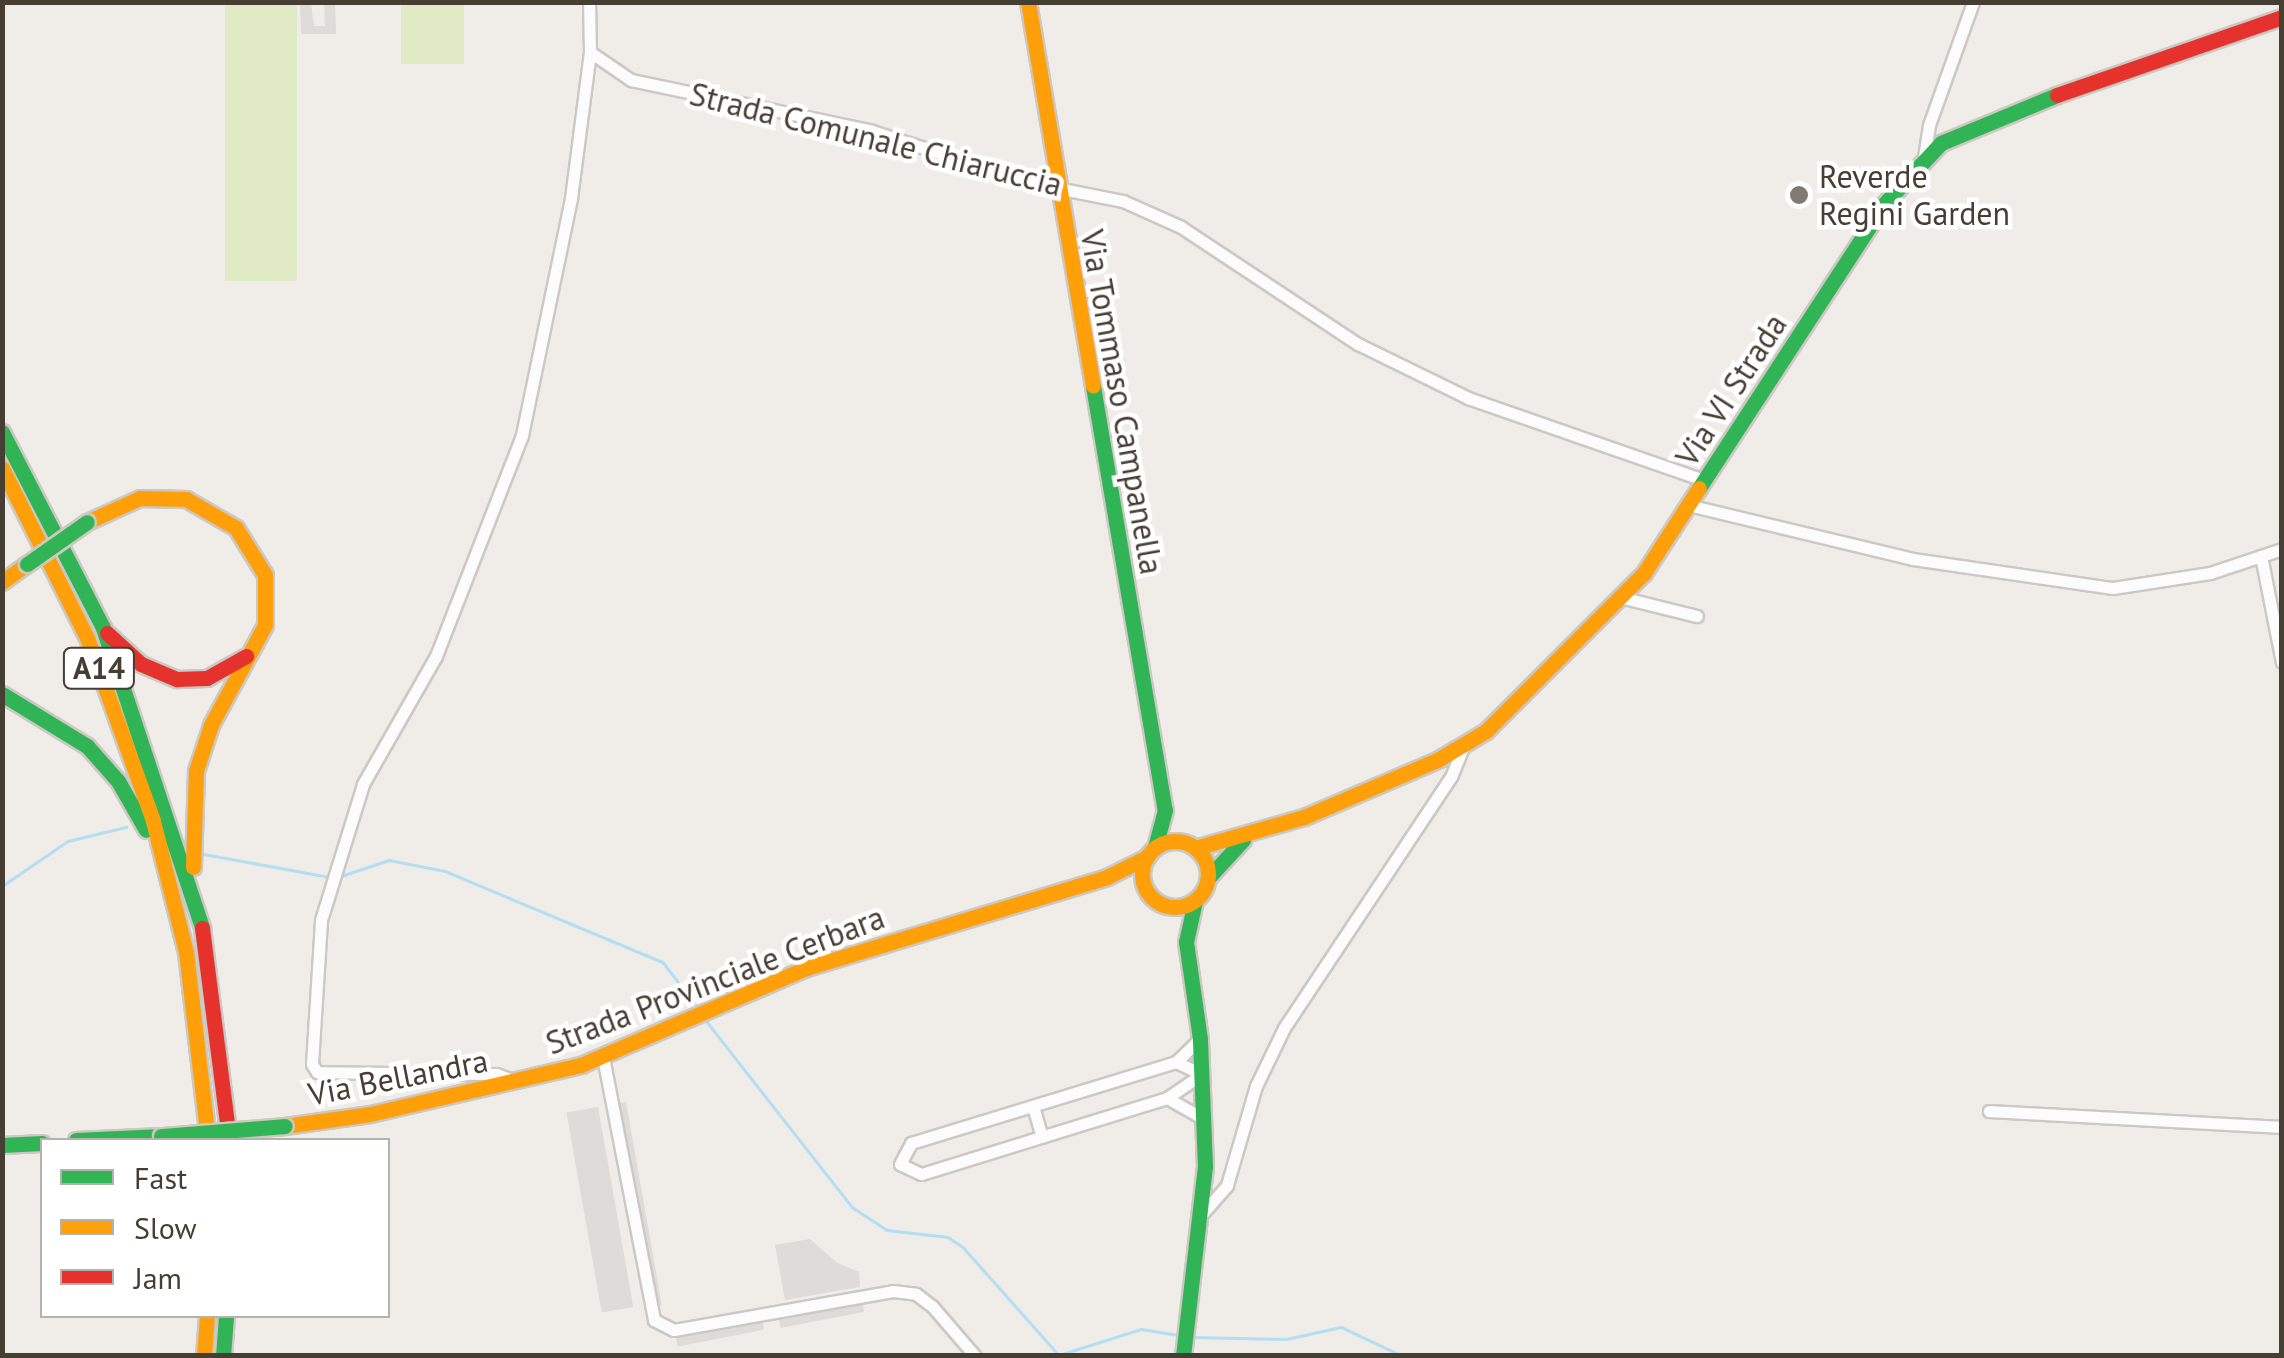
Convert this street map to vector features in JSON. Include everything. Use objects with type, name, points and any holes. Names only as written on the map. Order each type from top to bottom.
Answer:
[{"type":"main road","name":"Via Tommaso Campanella","points":[[1028,2],[1164,810],[1190,846]]},
{"type":"main road","name":"Via VI Strada","points":[[1190,846],[1246,837],[1463,747],[1624,598],[1884,204],[1941,143],[2114,73],[2282,17]]},
{"type":"main road","name":"A14","points":[[2,432],[102,628],[196,904],[216,998],[229,1138]]},
{"type":"main road","name":"A14","points":[[2,468],[101,671],[170,879],[192,993],[208,1138]]},
{"type":"main road","name":"A14","points":[[2,582],[88,522],[125,502],[162,496],[198,503],[226,520],[256,554],[267,587],[265,625],[208,732],[194,779],[196,904]]},
{"type":"main road","name":"A14","points":[[102,628],[141,664],[177,679],[211,676],[248,655]]},
{"type":"main road","name":"A14","points":[[2,694],[45,714],[98,756],[128,796],[170,879]]},
{"type":"main road","name":"Via Tommaso Campanella","points":[[1151,852],[1164,810]]},
{"type":"main road","name":"Via VI Strada","points":[[1208,878],[1246,837]]},
{"type":"main road","points":[[1183,1352],[1203,1213],[1204,1119],[1200,1040],[1186,942],[1196,900],[1208,878],[1190,846]]},
{"type":"main road","name":"Strada Provinciale Cerbara","points":[[516,1082],[603,1057],[844,954],[1107,877],[1151,852],[1190,846]]},
{"type":"main road","points":[[1146,891],[1151,852]]},
{"type":"main road","points":[[1107,877],[1146,891],[1162,905],[1186,942]]},
{"type":"main road","points":[[1162,905],[1196,900]]},
{"type":"main road","name":"Via Bellandra","points":[[118,1138],[285,1126],[516,1082]]},
{"type":"main road","points":[[2,1146],[40,1143]]},
{"type":"main road","points":[[204,1356],[207,1318]]},
{"type":"main road","points":[[223,1356],[226,1318]]},
{"type":"street","points":[[590,2],[590,52]]},
{"type":"street","points":[[1924,157],[1928,125],[1974,2]]},
{"type":"street","name":"Strada Comunale Chiaruccia","points":[[590,52],[631,80],[872,131],[1057,187],[1123,201],[1180,227],[1358,344],[1468,398],[1704,480]]},
{"type":"street","name":"Via Bellandra","points":[[516,1082],[496,1074],[318,1072],[312,1064],[321,920],[331,876],[378,752],[436,656],[476,565],[522,435],[568,216],[590,52]]},
{"type":"street","points":[[1928,125],[1941,143]]},
{"type":"street","points":[[1688,505],[1913,559],[2113,588],[2210,572],[2282,550]]},
{"type":"street","points":[[2260,556],[2282,662]]},
{"type":"street","points":[[1624,598],[1697,616]]},
{"type":"street","points":[[1203,1213],[1227,1185],[1256,1086],[1284,1028],[1451,778],[1463,747]]},
{"type":"street","points":[[1200,1040],[1176,1062],[911,1143],[900,1164],[921,1174],[1167,1098],[1202,1074]]},
{"type":"street","points":[[603,1057],[654,1320],[674,1330],[893,1291],[916,1294],[932,1306],[975,1356]]},
{"type":"street","points":[[1176,1062],[1202,1074]]},
{"type":"street","points":[[1167,1098],[1204,1119]]},
{"type":"street","points":[[1033,1106],[1042,1137]]},
{"type":"street","points":[[1989,1111],[2282,1127]]},
{"type":"green space","points":[[225,3],[297,3],[297,281],[225,281]]},
{"type":"green space","points":[[401,3],[464,3],[464,64],[401,64]]},
{"type":"shaded area","points":[[300,3],[311,3],[314,26],[325,26],[324,3],[335,3],[336,34],[301,34]]},
{"type":"shaded area","points":[[626,1102],[662,1305],[647,1307],[611,1105]]},
{"type":"shaded area","points":[[598,1107],[633,1307],[602,1312],[566,1113]]},
{"type":"shaded area","points":[[810,1239],[837,1263],[859,1272],[860,1287],[785,1300],[775,1245]]},
{"type":"shaded area","points":[[861,1296],[864,1312],[781,1328],[778,1312]]},
{"type":"shaded area","points":[[761,1314],[764,1330],[678,1346],[675,1331]]},
{"type":"waterway","points":[[2,886],[68,841],[126,827]]},
{"type":"waterway","points":[[204,854],[329,877]]},
{"type":"waterway","points":[[341,876],[389,860],[445,871],[663,962],[697,1007]]},
{"type":"waterway","points":[[704,1018],[852,1207],[887,1230],[948,1237],[963,1247],[1059,1355],[1141,1329],[1180,1335]]},
{"type":"waterway","points":[[1192,1337],[1286,1339],[1341,1327],[1403,1356]]},
{"type":"traffic: fast","points":[[1699,488],[1884,204],[1941,143],[2057,95]]},
{"type":"traffic: fast","points":[[1093,386],[1165,810],[1155,848]]},
{"type":"traffic: fast","points":[[2,432],[103,628],[202,928]]},
{"type":"traffic: fast","points":[[27,564],[87,522]]},
{"type":"traffic: fast","points":[[2,694],[87,746],[118,781],[146,830]]},
{"type":"traffic: fast","points":[[1208,878],[1243,840]]},
{"type":"traffic: fast","points":[[1183,1356],[1205,1166],[1200,1039],[1186,942],[1195,901]]},
{"type":"traffic: fast","points":[[161,1136],[285,1126]]},
{"type":"traffic: fast","points":[[118,1138],[161,1136]]},
{"type":"traffic: fast","points":[[2,1145],[40,1143]]},
{"type":"traffic: fast","points":[[223,1356],[226,1318]]},
{"type":"traffic: slow","points":[[1028,2],[1093,386]]},
{"type":"traffic: slow","points":[[2,468],[88,640],[153,821],[186,952],[208,1138]]},
{"type":"traffic: slow","points":[[1195,848],[1304,817],[1439,759],[1486,731],[1644,573],[1699,488]]},
{"type":"traffic: slow","points":[[87,522],[140,498],[186,499],[236,528],[265,575],[265,625],[211,725],[196,771],[193,867]]},
{"type":"traffic: slow","points":[[2,582],[27,564]]},
{"type":"traffic: slow","points":[[1175,841],[1198,851],[1208,874],[1198,897],[1175,907],[1152,897],[1142,874],[1152,851],[1175,841]]},
{"type":"traffic: slow","points":[[285,1126],[370,1114],[581,1065],[806,968],[1107,877],[1147,857]]},
{"type":"traffic: slow","points":[[204,1356],[207,1318]]},
{"type":"traffic: jam","points":[[2057,95],[2282,17]]},
{"type":"traffic: jam","points":[[107,633],[141,664],[177,679],[207,678],[246,656]]},
{"type":"traffic: jam","points":[[202,928],[229,1138]]},
{"type":"place","name":"Reverde Regini Garden","points":[[1799,195]]}]
